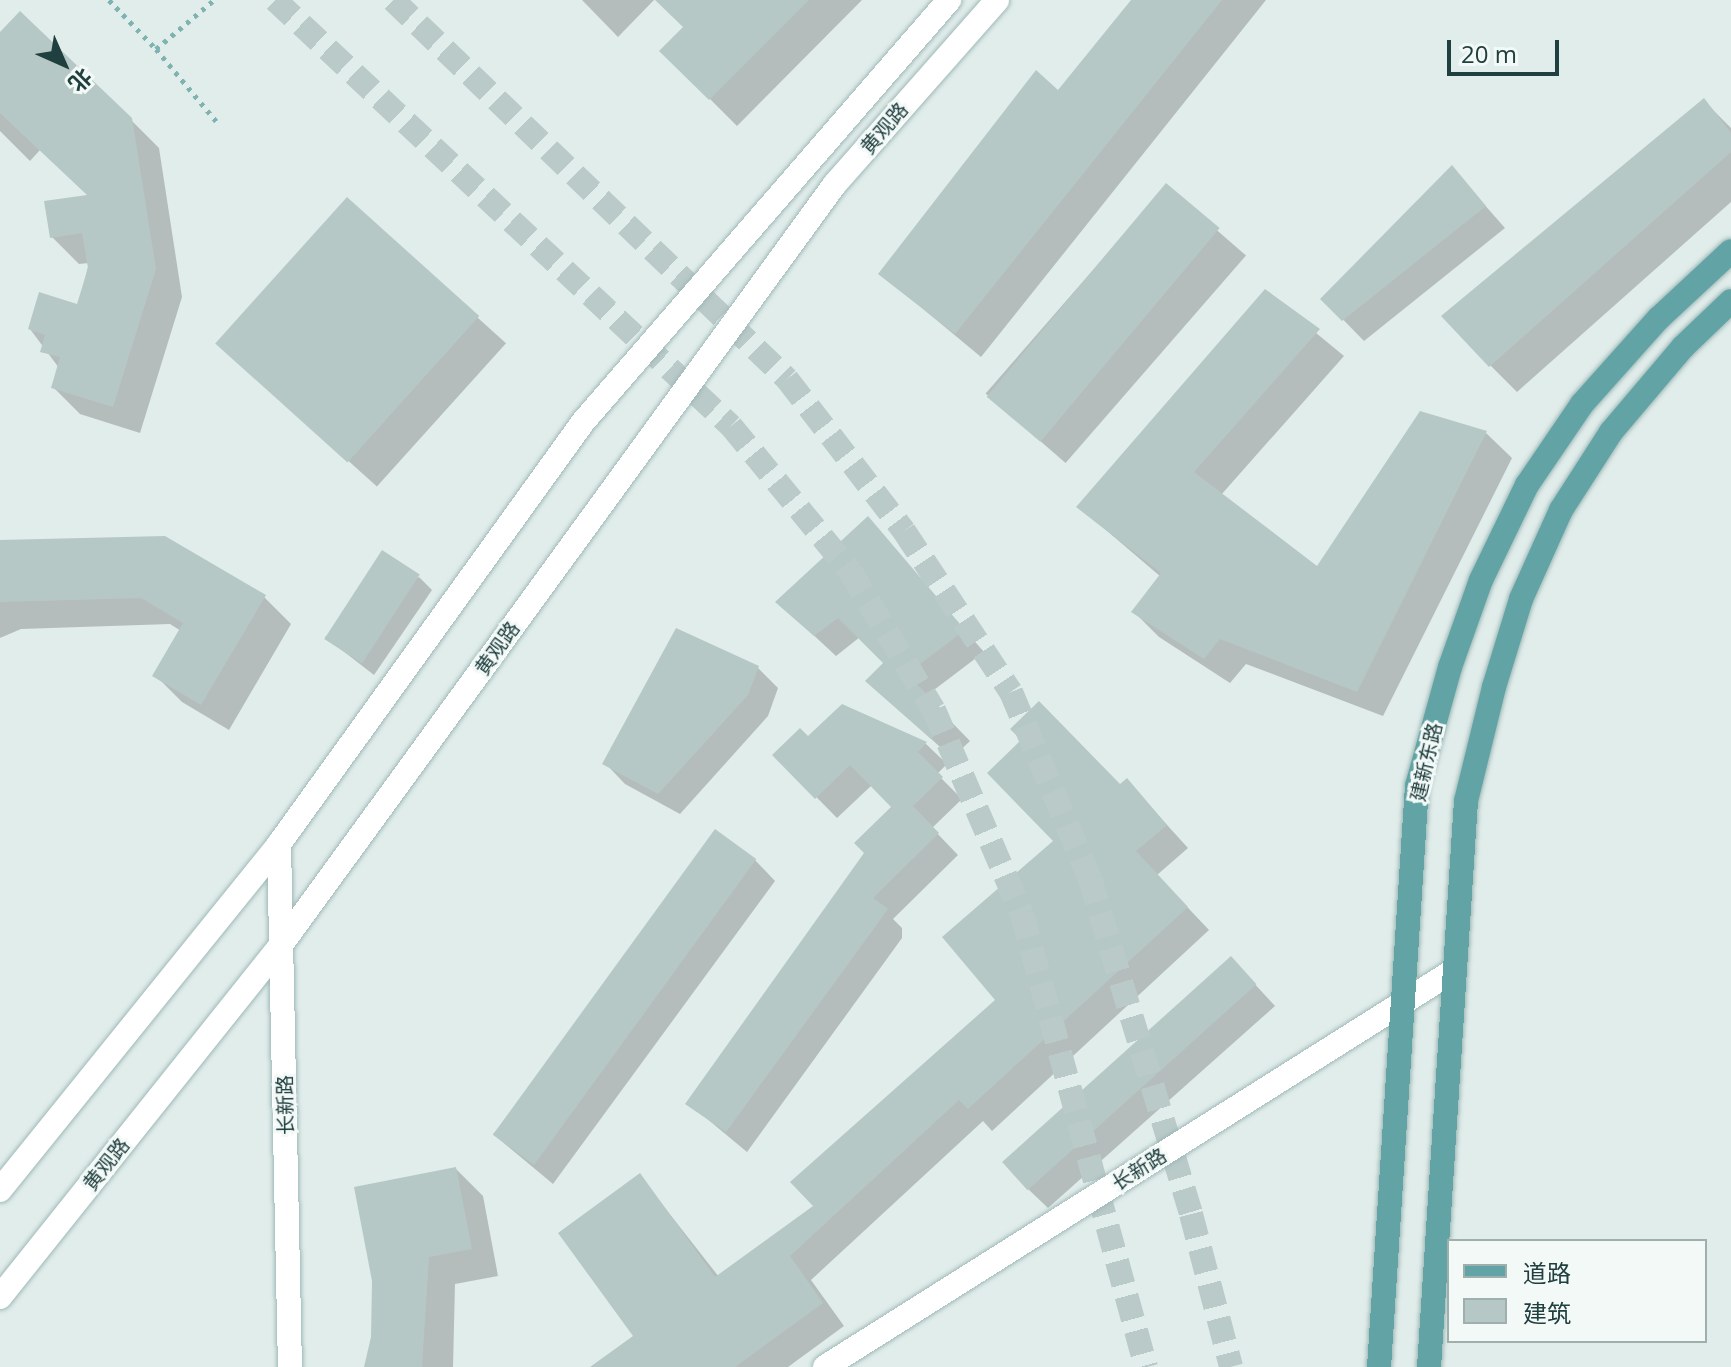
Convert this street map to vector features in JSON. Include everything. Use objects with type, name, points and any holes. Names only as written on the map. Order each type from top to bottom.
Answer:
[{"type":"main road","name":"黄观路","points":[[0,1190],[279,844],[583,422],[949,0]]},
{"type":"main road","name":"黄观路","points":[[0,1297],[281,945],[835,184],[997,0]]},
{"type":"main road","name":"建新东路","points":[[1379,1367],[1417,786],[1481,580],[1527,485],[1582,404],[1659,318],[1731,251]]},
{"type":"main road","points":[[1429,1367],[1466,801],[1521,599],[1561,510],[1611,432],[1731,301]]},
{"type":"main road","name":"长新路","points":[[279,844],[290,1367]]},
{"type":"main road","name":"长新路","points":[[825,1367],[1453,971]]},
{"type":"path","points":[[109,0],[156,49],[216,121]]},
{"type":"path","points":[[156,49],[214,0]]},
{"type":"building","points":[[655,0],[809,0],[709,100],[659,51],[683,27]]},
{"type":"building","points":[[1131,0],[1222,0],[955,334],[878,274],[1036,70],[1058,90]]},
{"type":"building","points":[[20,11],[132,118],[156,269],[113,407],[51,388],[60,357],[40,352],[45,335],[28,329],[39,292],[77,304],[88,268],[82,233],[50,238],[44,201],[87,195],[0,113],[0,32]]},
{"type":"building","points":[[1704,98],[1731,133],[1731,152],[1489,367],[1441,316]]},
{"type":"building","points":[[1452,165],[1486,206],[1342,321],[1320,299]]},
{"type":"building","points":[[1166,183],[1220,228],[1040,442],[987,397]]},
{"type":"building","points":[[347,197],[479,316],[347,463],[215,343]]},
{"type":"building","points":[[1265,289],[1320,329],[1194,472],[1317,566],[1420,411],[1487,431],[1357,692],[1220,639],[1204,659],[1131,612],[1161,573],[1076,507]]},
{"type":"building","points":[[868,516],[965,630],[907,674],[951,719],[931,739],[865,681],[883,663],[838,618],[814,636],[775,602]]},
{"type":"building","points":[[165,536],[266,595],[201,705],[152,676],[183,623],[141,598],[0,602],[0,540]]},
{"type":"building","points":[[382,550],[420,575],[362,663],[324,639]]},
{"type":"building","points":[[676,628],[759,666],[748,695],[658,794],[602,764]]},
{"type":"building","points":[[1039,701],[1120,784],[1127,778],[1167,825],[1136,851],[1188,907],[968,1109],[959,1100],[790,1256],[823,1303],[735,1367],[590,1367],[633,1336],[558,1233],[640,1173],[715,1277],[813,1206],[790,1182],[995,1000],[942,937],[1053,841],[987,773],[1021,740],[1010,729]]},
{"type":"building","points":[[842,704],[927,742],[918,752],[943,777],[913,806],[939,833],[873,898],[888,909],[726,1132],[685,1104],[864,853],[854,843],[891,807],[850,765],[815,799],[772,755],[800,728],[808,736]]},
{"type":"building","points":[[715,829],[756,859],[534,1165],[493,1135]]},
{"type":"building","points":[[1231,956],[1256,984],[1028,1190],[1002,1162]]},
{"type":"building","points":[[456,1167],[472,1249],[429,1257],[422,1367],[364,1367],[371,1337],[372,1281],[354,1187]]},
{"type":"tunnel","points":[[275,0],[731,426],[850,571],[934,710],[1022,914],[1146,1367]]},
{"type":"tunnel","points":[[393,0],[787,379],[904,531],[1011,692],[1090,879],[1191,1214],[1231,1367]]}]
